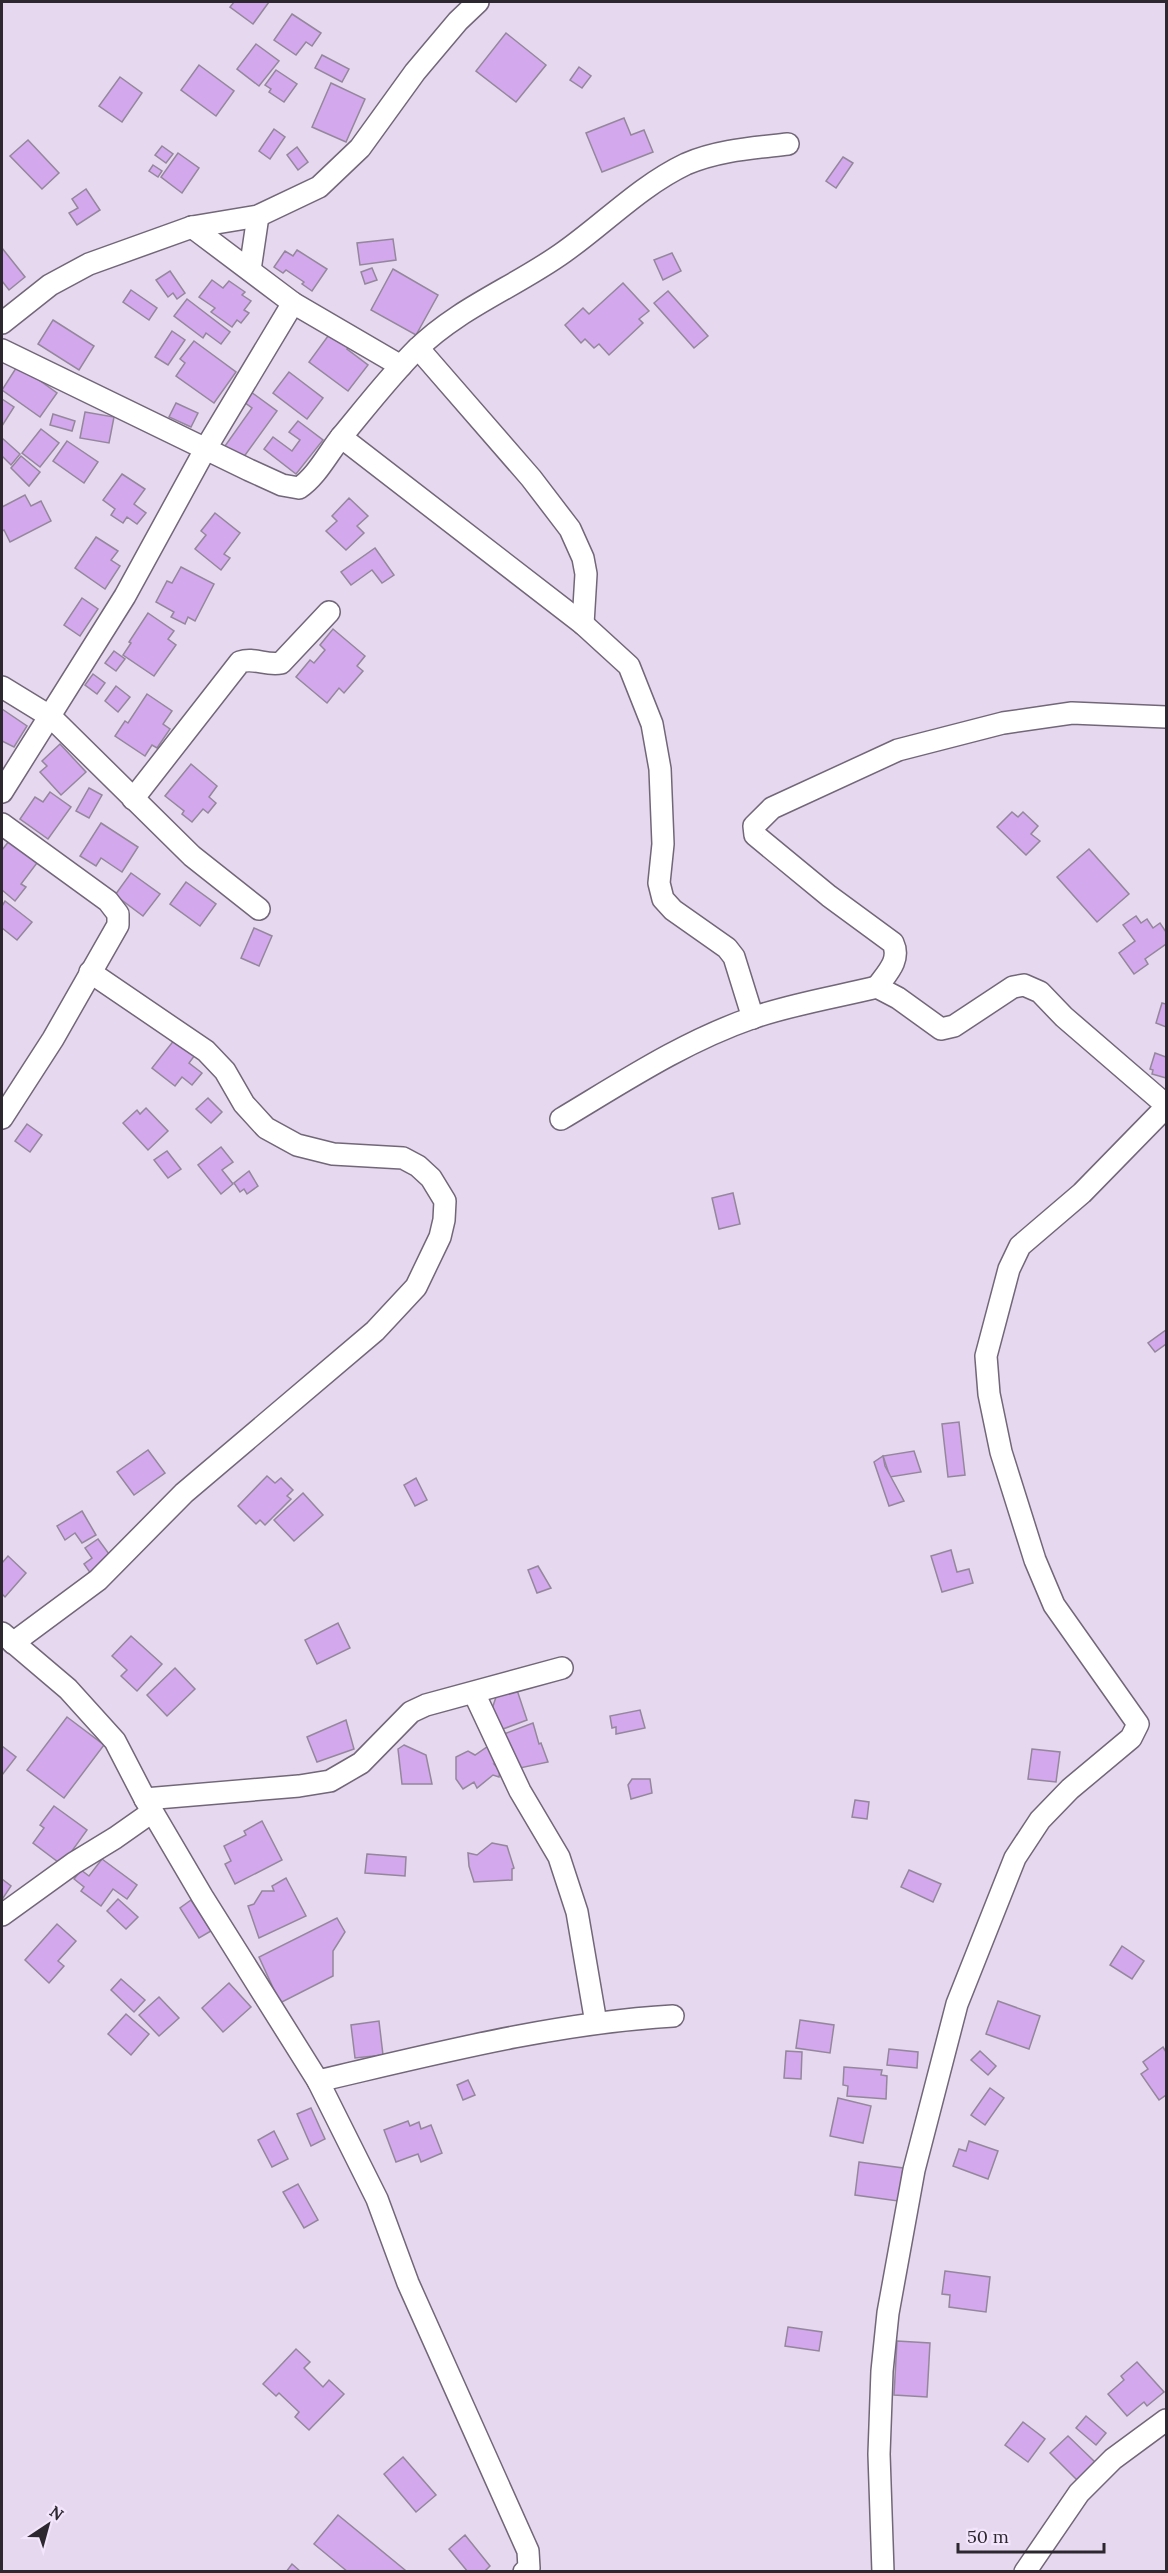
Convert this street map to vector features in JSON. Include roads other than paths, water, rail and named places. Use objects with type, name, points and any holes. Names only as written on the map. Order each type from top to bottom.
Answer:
[{"type":"street","points":[[2,323],[50,285],[89,264],[192,227],[258,216],[319,187],[360,148],[415,72],[458,21],[478,2]]},
{"type":"street","points":[[2,350],[282,485],[299,488],[308,482],[401,366],[418,348],[449,324],[565,252],[659,178],[714,154],[788,144]]},
{"type":"street","points":[[250,270],[258,216]]},
{"type":"street","points":[[192,227],[293,303],[401,366]]},
{"type":"street","points":[[2,792],[125,596],[207,448],[293,303]]},
{"type":"street","points":[[418,348],[531,478],[570,529],[583,558],[586,574],[583,624]]},
{"type":"street","points":[[342,437],[583,624],[629,666],[652,724],[660,769],[663,844],[659,883],[663,898],[673,910],[727,948],[734,957],[753,1018]]},
{"type":"street","points":[[133,799],[240,662],[249,659],[270,665],[281,663],[329,612]]},
{"type":"street","points":[[2,687],[51,717],[192,856],[259,909]]},
{"type":"street","points":[[561,1119],[673,1051],[753,1018],[878,987],[896,960],[897,952],[893,943],[829,896],[755,834],[754,826],[772,808],[898,750],[1003,723],[1072,713],[1167,717]]},
{"type":"street","points":[[2,824],[94,889],[118,914],[118,925],[53,1040],[2,1118]]},
{"type":"street","points":[[90,972],[206,1051],[225,1071],[244,1104],[266,1128],[297,1145],[333,1154],[403,1158],[418,1166],[431,1178],[444,1201],[444,1220],[440,1237],[416,1287],[375,1331],[184,1492],[98,1580],[7,1638],[68,1689],[115,1742],[202,1896],[318,2081],[377,2199],[408,2283],[528,2551],[529,2568],[524,2571]]},
{"type":"street","points":[[878,987],[898,998],[941,1029],[954,1026],[1013,987],[1024,985],[1031,987],[1040,992],[1064,1017],[1167,1106],[1082,1193],[1020,1246],[1009,1269],[986,1356],[989,1394],[1001,1452],[1035,1560],[1054,1605],[1138,1724],[1131,1738],[1070,1789],[1040,1820],[1015,1858],[957,2004],[914,2170],[888,2313],[882,2371],[879,2454],[883,2571]]},
{"type":"street","points":[[2,1915],[74,1863],[115,1838],[149,1805],[330,1781],[360,1763],[411,1712],[426,1705],[562,1668]]},
{"type":"street","points":[[474,1693],[520,1791],[559,1857],[577,1912],[596,2023]]},
{"type":"street","points":[[318,2081],[425,2056],[596,2023],[673,2016]]},
{"type":"street","points":[[1025,2571],[1079,2493],[1113,2459],[1167,2420]]}]
